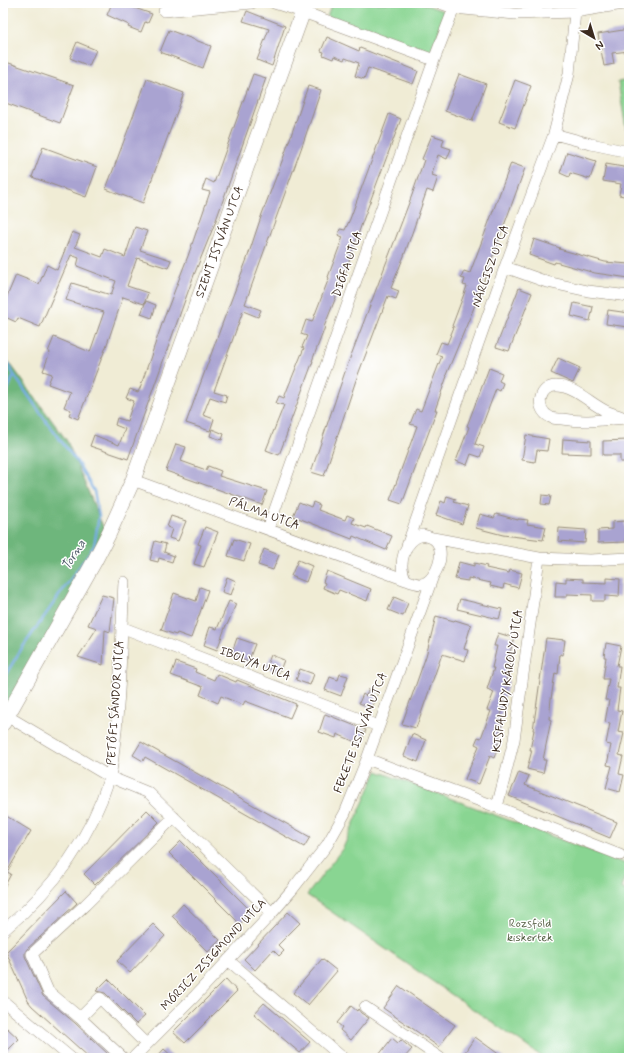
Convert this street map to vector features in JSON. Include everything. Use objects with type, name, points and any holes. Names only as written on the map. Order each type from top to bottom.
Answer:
[{"type":"main road","name":"SZENT ISTVÁN UTCA","points":[[133,480],[305,7]]},
{"type":"main road","points":[[5,719],[94,562],[112,527],[133,480]]},
{"type":"street","points":[[164,11],[252,3]]},
{"type":"street","points":[[277,3],[305,7],[434,60]]},
{"type":"street","points":[[440,3],[454,8],[515,14],[574,12],[629,3]]},
{"type":"street","name":"DIÓFA UTCA","points":[[268,529],[434,60],[454,8]]},
{"type":"street","name":"NÁRCISZ UTCA","points":[[407,546],[505,267],[554,134],[569,74],[574,12]]},
{"type":"street","points":[[554,134],[629,152]]},
{"type":"street","points":[[505,267],[554,283],[588,291],[629,296]]},
{"type":"street","points":[[556,385],[568,388],[608,412],[627,417],[578,422],[550,417],[542,410],[539,402],[541,394],[547,388],[556,385]]},
{"type":"street","name":"PÁLMA UTCA","points":[[133,480],[406,580],[421,584]]},
{"type":"street","points":[[414,525],[418,536]]},
{"type":"street","points":[[406,580],[402,573],[401,564],[407,546],[418,536],[539,558],[590,560],[629,558]]},
{"type":"street","points":[[421,584],[433,576],[440,562],[440,548],[438,543],[433,538]]},
{"type":"street","points":[[440,548],[452,543]]},
{"type":"street","name":"KISFALUDY KÁROLY UTCA","points":[[497,807],[514,740],[539,558]]},
{"type":"street","points":[[385,572],[401,564]]},
{"type":"street","name":"FEKETE ISTVÁN UTCA","points":[[310,867],[327,845],[345,813],[433,576]]},
{"type":"street","name":"PETŐFI SÁNDOR UTCA","points":[[3,931],[23,914],[48,888],[71,858],[92,822],[110,777],[117,722],[124,582]]},
{"type":"street","name":"FEKETE ISTVÁN UTCA","points":[[421,584],[424,602]]},
{"type":"street","name":"IBOLYA UTCA","points":[[121,627],[378,726]]},
{"type":"street","points":[[5,719],[110,777],[149,793],[272,913]]},
{"type":"street","points":[[366,759],[497,807],[620,856]]},
{"type":"street","points":[[123,1058],[48,991],[32,954],[174,817]]},
{"type":"street","name":"MÓRICZ ZSIGMOND UTCA","points":[[133,1058],[272,913],[310,867]]},
{"type":"street","points":[[228,960],[343,1058]]},
{"type":"street","points":[[80,1018],[100,998],[146,1044]]},
{"type":"street","points":[[3,1001],[71,1058]]},
{"type":"street","points":[[365,1006],[440,1058]]},
{"type":"green space","points":[[332,3],[421,3],[446,12],[430,55],[327,17]]},
{"type":"green space","points":[[514,3],[572,3],[538,5]]},
{"type":"green space","points":[[629,80],[629,128],[626,129],[618,82]]},
{"type":"green space","points":[[3,354],[67,441],[107,536],[3,721]]},
{"type":"green space","name":"Rozsföld kiskertek","points":[[377,771],[629,865],[621,888],[629,892],[629,1058],[544,1058],[307,895],[343,848]]},
{"type":"building","points":[[112,3],[120,3],[152,14],[148,23],[145,22],[141,32],[128,27],[129,25],[107,15]]},
{"type":"building","points":[[247,11],[285,26],[272,66],[257,60],[269,29],[243,21]]},
{"type":"building","points":[[629,29],[629,51],[612,53],[614,64],[604,66],[598,34]]},
{"type":"building","points":[[169,30],[211,46],[203,68],[160,52]]},
{"type":"building","points":[[327,37],[359,51],[360,48],[418,71],[413,84],[368,68],[364,79],[355,76],[359,63],[345,58],[344,60],[334,56],[333,59],[323,55],[324,52],[321,51]]},
{"type":"building","points":[[77,42],[96,50],[89,66],[70,58]]},
{"type":"building","points":[[3,61],[74,85],[60,123],[3,102]]},
{"type":"building","points":[[253,74],[266,78],[215,223],[194,275],[128,459],[90,446],[94,435],[119,445],[125,429],[115,425],[117,418],[127,421],[134,401],[126,398],[130,389],[138,392],[140,388],[210,192],[202,190],[206,179],[214,183]]},
{"type":"building","points":[[459,74],[486,84],[472,121],[445,111]]},
{"type":"building","points":[[147,79],[184,93],[143,203],[106,189]]},
{"type":"building","points":[[515,80],[531,86],[515,128],[499,122]]},
{"type":"building","points":[[308,86],[321,90],[245,304],[261,310],[258,317],[243,311],[214,391],[227,395],[225,402],[210,397],[203,415],[214,419],[210,431],[186,423],[247,259]]},
{"type":"building","points":[[389,114],[401,119],[362,223],[342,282],[324,327],[279,455],[266,450],[284,405],[276,403],[279,396],[284,398],[304,348],[302,347],[307,336],[301,334],[306,320],[312,322],[343,237],[338,235],[340,229],[345,230],[350,219]]},
{"type":"building","points":[[432,135],[444,139],[442,146],[451,149],[447,159],[438,155],[432,173],[432,175],[438,177],[433,192],[427,190],[391,288],[399,291],[396,299],[388,296],[356,380],[324,476],[311,472],[347,366],[412,195],[424,160],[422,159]]},
{"type":"building","points":[[43,147],[97,167],[86,197],[32,177]]},
{"type":"building","points":[[567,152],[596,161],[590,179],[570,173],[569,177],[560,173]]},
{"type":"building","points":[[511,163],[525,168],[475,305],[446,375],[447,376],[435,410],[437,410],[402,504],[390,500],[417,426],[410,424],[416,409],[421,411],[442,356],[436,354],[441,342],[447,344],[454,327],[452,326],[467,286],[463,285],[465,279],[461,278],[464,271],[470,273]]},
{"type":"building","points":[[606,164],[629,168],[629,197],[619,195],[621,184],[603,181]]},
{"type":"building","points":[[135,227],[147,231],[140,250],[171,260],[168,268],[137,258],[127,286],[148,293],[144,304],[123,297],[106,347],[78,419],[69,415],[71,410],[64,407],[70,392],[48,384],[52,374],[43,371],[50,352],[48,352],[54,337],[90,352],[104,312],[66,300],[72,283],[111,295],[116,281],[77,266],[79,258],[71,255],[40,327],[18,318],[16,322],[3,316],[3,306],[16,275],[39,284],[47,265],[57,270],[72,232],[80,235],[75,247],[102,257],[105,249],[125,257]]},
{"type":"building","points":[[534,239],[560,248],[559,249],[605,262],[629,264],[629,278],[595,273],[555,262],[554,264],[529,255]]},
{"type":"building","points":[[519,288],[532,293],[509,351],[496,347]]},
{"type":"building","points":[[146,301],[156,305],[152,318],[141,314]]},
{"type":"building","points":[[574,303],[593,307],[590,321],[571,316]]},
{"type":"building","points":[[608,310],[629,313],[628,327],[606,324]]},
{"type":"building","points":[[558,358],[580,368],[573,383],[551,373]]},
{"type":"building","points":[[489,368],[502,373],[499,381],[503,383],[500,391],[496,389],[475,444],[484,447],[480,457],[471,454],[467,465],[456,461],[469,427],[467,426]]},
{"type":"building","points":[[212,429],[224,434],[222,440],[210,436]]},
{"type":"building","points":[[526,435],[549,439],[547,451],[537,450],[535,462],[522,460]]},
{"type":"building","points":[[563,439],[591,441],[591,454],[562,453]]},
{"type":"building","points":[[628,440],[629,462],[620,462],[620,455],[603,455],[603,441]]},
{"type":"building","points":[[176,444],[186,447],[181,461],[206,470],[208,466],[221,471],[219,476],[267,491],[262,505],[166,471]]},
{"type":"building","points":[[542,495],[551,496],[549,505],[541,504]]},
{"type":"building","points":[[447,496],[456,499],[454,502],[468,506],[462,524],[436,515],[441,501],[445,503]]},
{"type":"building","points":[[299,502],[311,507],[313,502],[320,505],[318,510],[345,520],[347,515],[354,518],[352,523],[366,528],[367,526],[392,536],[386,550],[353,536],[352,539],[293,516]]},
{"type":"building","points":[[480,514],[494,518],[496,514],[518,520],[528,520],[527,524],[546,527],[543,540],[503,535],[476,528]]},
{"type":"building","points":[[171,516],[186,521],[178,541],[169,538],[172,529],[167,527]]},
{"type":"building","points":[[625,521],[626,542],[598,543],[598,530],[612,529],[612,522]]},
{"type":"building","points":[[205,527],[218,532],[204,567],[194,564],[201,545],[198,544]]},
{"type":"building","points":[[559,528],[586,530],[585,543],[558,541]]},
{"type":"building","points":[[234,539],[250,544],[244,561],[228,556]]},
{"type":"building","points":[[155,541],[166,544],[164,552],[174,556],[172,562],[159,558],[158,562],[150,560]]},
{"type":"building","points":[[264,549],[279,555],[273,570],[258,565]]},
{"type":"building","points":[[298,560],[312,566],[306,582],[291,576]]},
{"type":"building","points":[[459,562],[474,566],[474,563],[487,566],[486,568],[509,573],[510,570],[522,573],[518,588],[504,584],[503,589],[490,586],[491,583],[468,578],[468,581],[455,579]]},
{"type":"building","points":[[327,571],[371,589],[367,601],[339,590],[337,594],[323,588],[325,583],[323,582]]},
{"type":"building","points":[[227,577],[236,581],[231,595],[222,592]]},
{"type":"building","points":[[566,578],[583,579],[583,582],[607,583],[607,578],[620,579],[619,597],[605,596],[605,601],[592,601],[592,595],[567,594],[567,597],[555,597],[556,581],[566,582]]},
{"type":"building","points":[[200,587],[208,590],[191,638],[177,633],[176,635],[161,630],[174,593],[196,601]]},
{"type":"building","points":[[102,595],[114,598],[110,632],[105,630],[103,665],[78,657],[97,628],[88,625]]},
{"type":"building","points":[[394,597],[408,603],[403,616],[388,610]]},
{"type":"building","points":[[460,599],[502,609],[499,619],[457,609]]},
{"type":"building","points":[[229,601],[236,604],[226,625],[217,650],[204,645],[210,627],[217,629]]},
{"type":"building","points":[[436,616],[471,625],[464,649],[468,650],[465,661],[442,654],[416,728],[402,724],[426,656]]},
{"type":"building","points":[[498,633],[515,638],[508,657],[511,658],[506,680],[509,681],[503,701],[506,702],[498,722],[502,724],[496,743],[499,744],[494,758],[490,756],[479,784],[465,779],[479,746],[475,744],[478,737],[481,738],[491,711],[487,710],[494,692],[487,689],[494,668],[492,668],[497,646],[494,646]]},
{"type":"building","points":[[237,638],[255,644],[248,662],[231,655]]},
{"type":"building","points":[[546,638],[565,640],[563,655],[560,654],[558,674],[555,673],[549,719],[551,720],[543,760],[546,760],[543,773],[527,769],[532,750],[530,750]]},
{"type":"building","points":[[606,643],[621,646],[617,666],[620,666],[617,688],[620,688],[617,710],[622,711],[618,732],[624,733],[619,755],[623,756],[619,774],[624,775],[620,792],[606,788],[612,766],[607,765],[611,745],[606,744],[610,723],[605,722],[609,700],[605,700],[609,679],[603,679]]},
{"type":"building","points":[[271,655],[284,660],[279,673],[266,667]]},
{"type":"building","points":[[176,662],[196,669],[195,672],[214,680],[217,674],[236,682],[237,680],[296,704],[290,718],[245,701],[243,705],[221,696],[218,703],[200,695],[203,687],[171,675]]},
{"type":"building","points":[[300,669],[314,674],[310,685],[296,680]]},
{"type":"building","points":[[340,674],[348,676],[341,696],[325,690],[330,677],[338,680]]},
{"type":"building","points":[[369,689],[378,693],[372,708],[359,703],[363,694],[366,696]]},
{"type":"building","points":[[325,714],[366,730],[360,744],[337,734],[336,738],[319,732]]},
{"type":"building","points":[[412,734],[426,740],[418,762],[404,756]]},
{"type":"building","points":[[141,742],[310,837],[304,847],[145,757],[143,761],[133,755]]},
{"type":"building","points":[[519,772],[529,776],[525,785],[617,822],[610,838],[509,796]]},
{"type":"building","points":[[147,810],[159,822],[95,885],[84,874]]},
{"type":"building","points":[[3,814],[31,831],[7,872],[11,874],[3,889]]},
{"type":"building","points":[[181,841],[252,912],[240,924],[169,853]]},
{"type":"building","points":[[66,891],[77,903],[27,949],[25,956],[43,996],[109,1055],[106,1058],[90,1058],[32,1006],[28,1001],[6,952]]},
{"type":"building","points":[[183,904],[220,940],[208,952],[172,916]]},
{"type":"building","points":[[288,912],[300,923],[278,945],[284,951],[279,956],[273,950],[255,970],[244,959]]},
{"type":"building","points":[[153,924],[165,936],[130,973],[117,961]]},
{"type":"building","points":[[322,959],[337,971],[308,1005],[293,993]]},
{"type":"building","points":[[108,979],[145,1016],[136,1024],[105,993],[96,991]]},
{"type":"building","points":[[226,979],[237,991],[185,1043],[173,1032]]},
{"type":"building","points":[[399,986],[455,1025],[439,1047],[383,1008]]},
{"type":"building","points":[[264,1003],[310,1042],[300,1053],[254,1014]]},
{"type":"building","points":[[351,1006],[357,1011],[358,1009],[369,1018],[351,1040],[340,1030],[342,1027],[337,1023]]},
{"type":"building","points":[[7,1028],[19,1039],[3,1055],[3,1032]]},
{"type":"building","points":[[475,1037],[504,1058],[461,1058]]},
{"type":"building","points":[[392,1038],[398,1043],[401,1040],[412,1049],[404,1058],[383,1058],[379,1055]]},
{"type":"building","points":[[164,1049],[174,1058],[156,1058]]},
{"type":"waterway","name":"Torna","points":[[3,354],[14,375],[48,424],[77,462],[94,491],[99,516],[94,546],[20,651],[3,679]]},
{"type":"waterway","name":"Torna","points":[[3,401],[14,375]]}]
